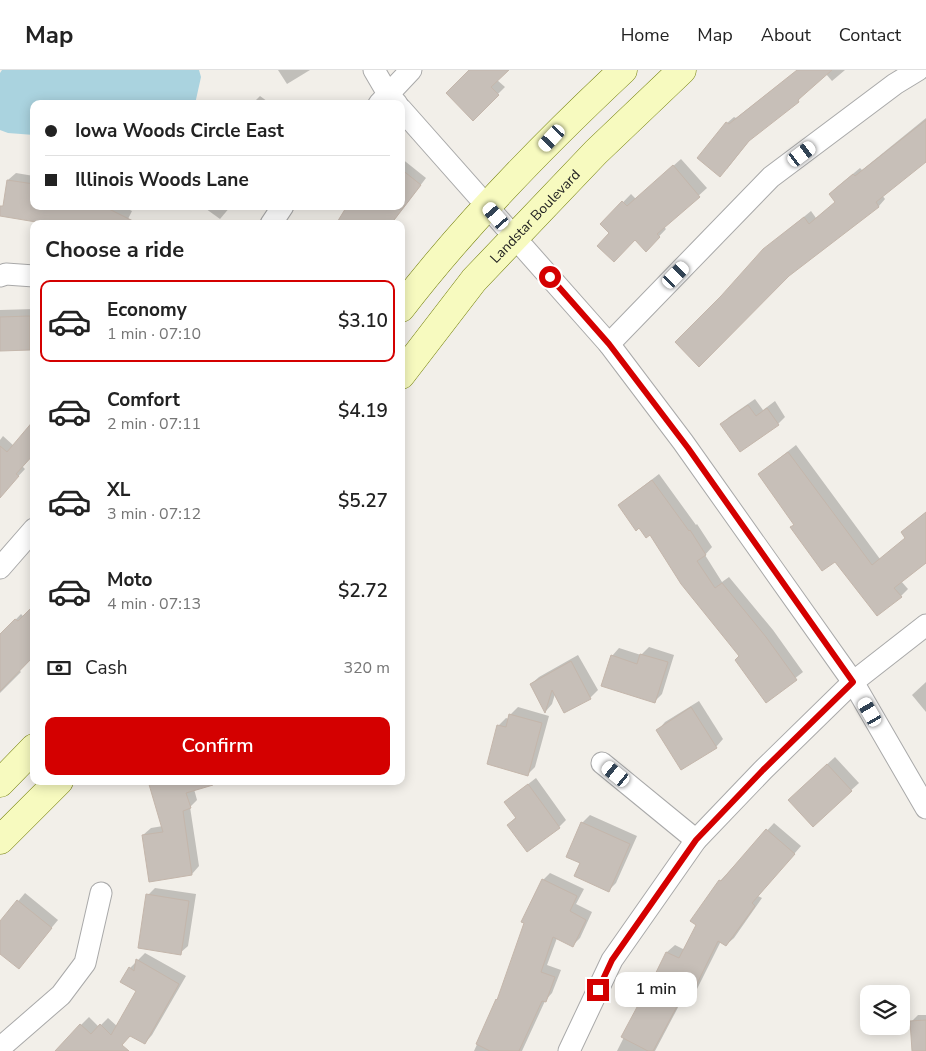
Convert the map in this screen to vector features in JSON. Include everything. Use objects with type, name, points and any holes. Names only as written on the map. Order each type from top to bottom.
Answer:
[{"type":"street","points":[[374,70],[390,100]]},
{"type":"street","points":[[394,100],[410,70]]},
{"type":"street","points":[[405,303],[426,276],[488,206],[564,124],[623,70]]},
{"type":"street","name":"Landstar Boulevard","points":[[405,370],[474,280],[514,236],[596,152],[682,70]]},
{"type":"street","points":[[609,344],[771,177],[895,84],[918,70]]},
{"type":"street","points":[[405,117],[488,206],[609,344],[688,448],[853,682],[926,808]]},
{"type":"street","points":[[0,276],[6,274],[30,276]]},
{"type":"street","points":[[0,568],[30,534]]},
{"type":"street","points":[[569,1051],[612,960],[696,840],[763,770],[853,682],[926,625]]},
{"type":"street","points":[[0,783],[30,752]]},
{"type":"street","points":[[602,763],[696,840]]},
{"type":"street","points":[[0,840],[55,785]]},
{"type":"street","points":[[0,1048],[61,995],[85,962],[101,894]]},
{"type":"water","points":[[2,70],[199,70],[201,77],[196,100],[30,100],[30,135],[8,133],[0,130],[0,73]]},
{"type":"building","points":[[469,70],[509,70],[491,87],[499,95],[473,121],[446,93]]},
{"type":"building","points":[[797,70],[832,70],[798,100],[799,102],[749,141],[720,177],[697,158],[726,122],[729,124]]},
{"type":"building","points":[[926,120],[926,162],[876,202],[879,207],[789,276],[699,367],[675,342],[721,296],[763,249],[804,217],[809,224],[835,202],[829,194]]},
{"type":"building","points":[[673,165],[700,197],[657,234],[660,237],[646,252],[635,240],[614,262],[597,246],[609,233],[600,224],[622,201],[627,206]]},
{"type":"building","points":[[405,172],[421,185],[405,206]]},
{"type":"building","points":[[7,180],[30,183],[30,210],[111,210],[131,220],[30,221],[0,216],[0,206],[3,206]]},
{"type":"building","points":[[345,210],[402,210],[394,220],[338,220]]},
{"type":"building","points":[[30,316],[30,350],[0,351],[0,317]]},
{"type":"building","points":[[748,405],[756,416],[767,408],[779,425],[740,452],[720,424]]},
{"type":"building","points":[[30,425],[30,458],[16,474],[19,476],[0,498],[0,446],[7,452]]},
{"type":"building","points":[[788,452],[872,565],[905,538],[901,532],[926,512],[926,563],[894,588],[902,597],[877,616],[835,562],[822,571],[790,527],[794,525],[758,474]]},
{"type":"building","points":[[652,480],[690,530],[706,555],[697,561],[715,588],[722,583],[766,637],[797,680],[766,703],[735,660],[739,656],[681,584],[650,535],[646,538],[639,528],[636,531],[618,505]]},
{"type":"building","points":[[30,609],[30,660],[0,691],[0,634],[15,619],[18,621]]},
{"type":"building","points":[[640,654],[668,662],[655,703],[601,686],[611,655],[637,664]]},
{"type":"building","points":[[571,661],[591,699],[564,713],[552,690],[545,713],[530,684]]},
{"type":"building","points":[[691,707],[717,748],[681,770],[656,730]]},
{"type":"building","points":[[509,714],[542,723],[528,776],[487,764],[497,725],[506,727]]},
{"type":"building","points":[[827,764],[852,791],[813,827],[788,800]]},
{"type":"building","points":[[528,784],[560,828],[527,852],[507,825],[516,818],[504,802]]},
{"type":"building","points":[[149,785],[213,785],[186,793],[191,808],[183,811],[192,875],[149,882],[142,835],[163,832]]},
{"type":"building","points":[[581,822],[630,844],[609,892],[574,876],[580,863],[566,857]]},
{"type":"building","points":[[766,829],[795,854],[752,903],[755,906],[726,946],[718,941],[689,1000],[682,997],[653,1051],[648,1051],[621,1037],[645,995],[666,952],[679,958],[696,925],[690,921],[719,880],[721,881]]},
{"type":"building","points":[[542,879],[577,896],[570,911],[586,920],[573,947],[553,937],[541,972],[555,977],[546,1002],[542,1001],[519,1051],[490,1051],[476,1044],[497,1000],[524,923],[521,922]]},
{"type":"building","points":[[146,894],[189,901],[181,955],[138,948]]},
{"type":"building","points":[[17,900],[52,928],[19,969],[0,954],[0,921]]},
{"type":"building","points":[[136,959],[179,984],[145,1044],[130,1036],[122,1045],[129,1051],[55,1051],[80,1024],[91,1034],[100,1024],[111,1035],[136,991],[120,982],[129,967],[134,971]]},
{"type":"building","points":[[926,1020],[926,1051],[912,1051],[910,1021]]},
{"type":"route","points":[[550,277],[609,344],[688,448],[853,682],[763,770],[696,840],[612,960],[598,990]]}]
